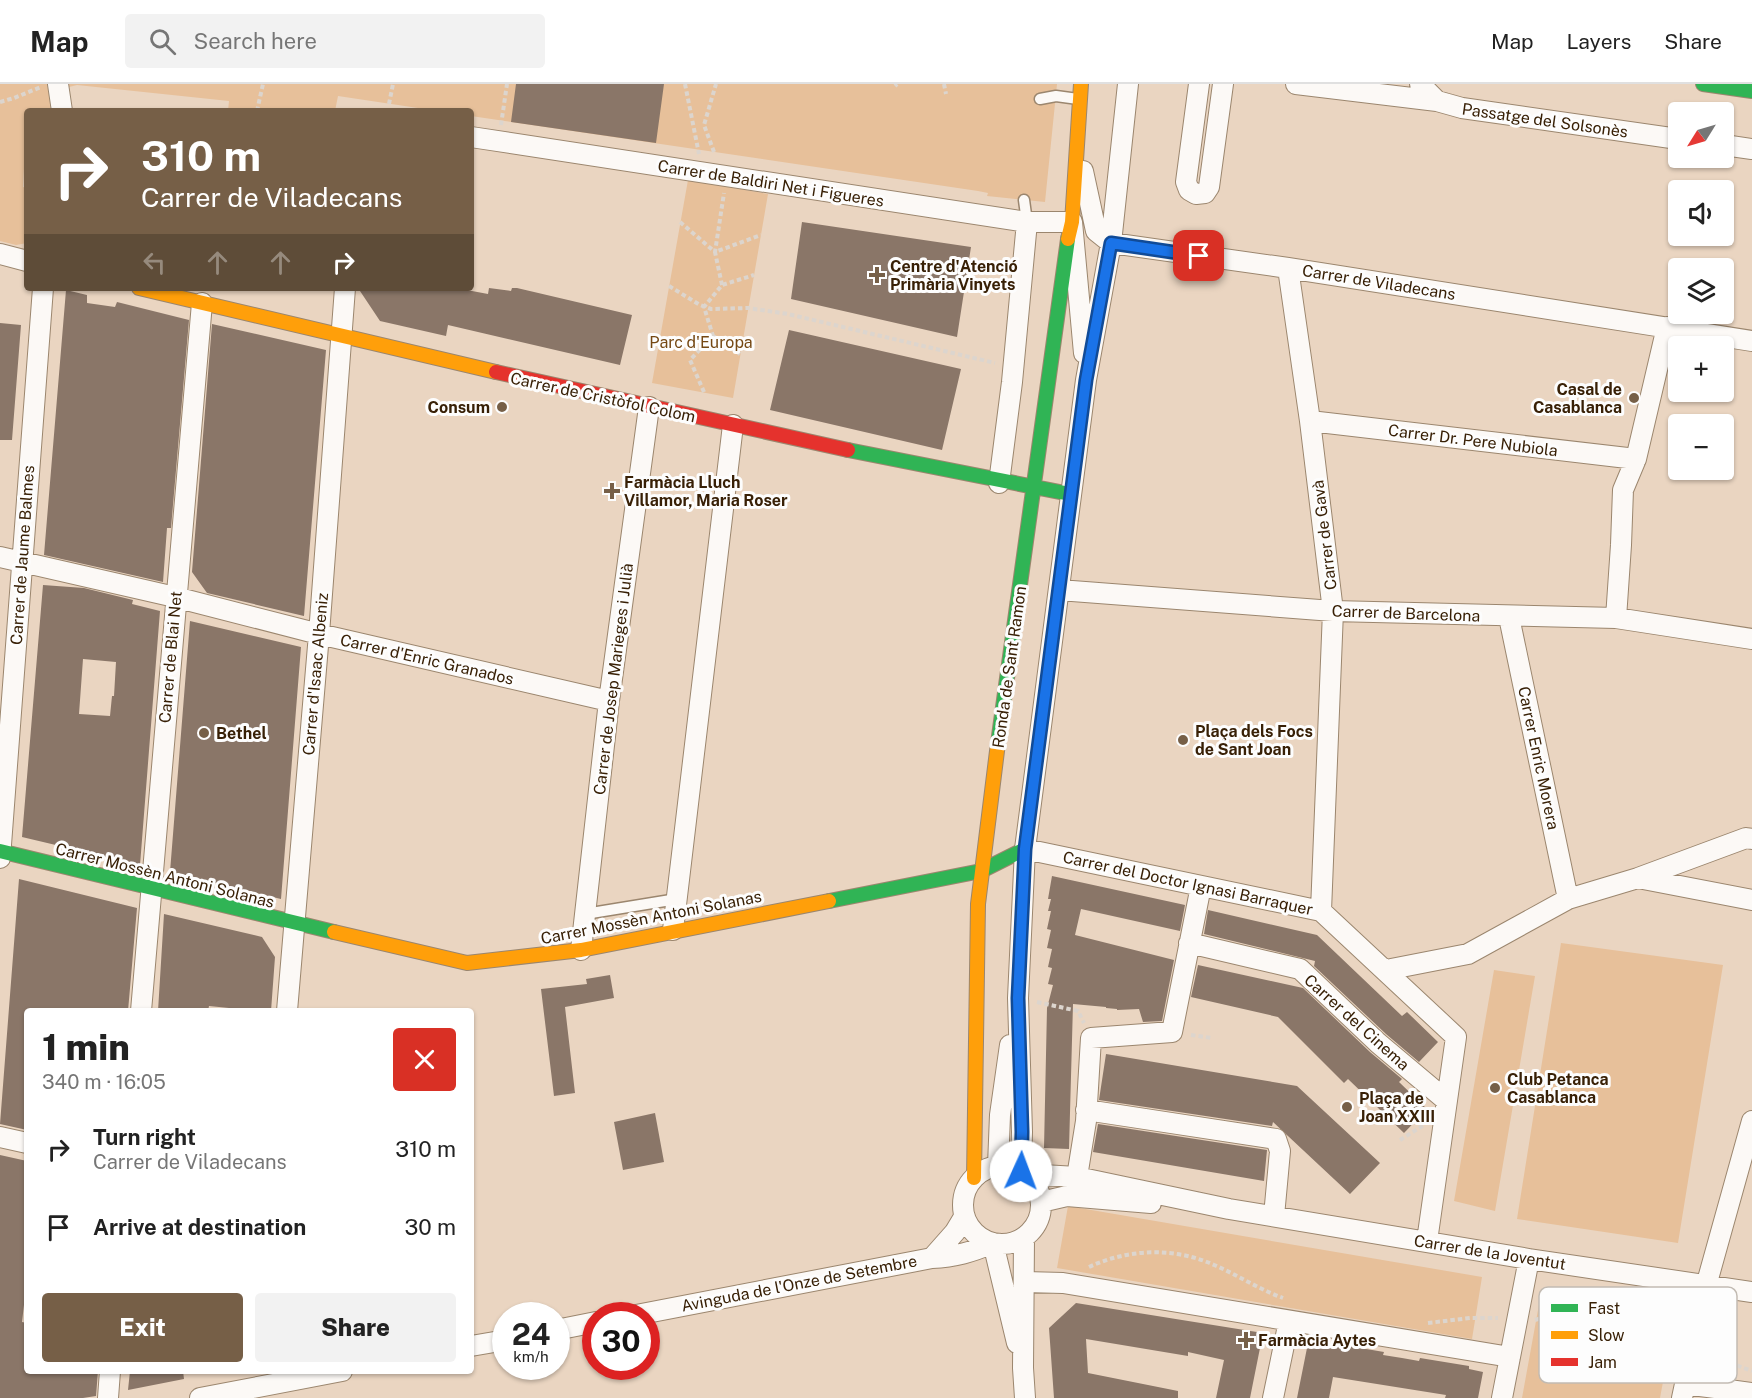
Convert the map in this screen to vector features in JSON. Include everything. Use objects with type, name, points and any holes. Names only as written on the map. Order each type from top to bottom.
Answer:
[{"type":"street","points":[[58,84],[62,108]]},
{"type":"street","name":"Ronda de Sant Ramon","points":[[1081,84],[1072,222],[1086,380]]},
{"type":"street","name":"Ronda de Sant Ramon","points":[[1023,1173],[1018,998],[1025,849],[1086,380],[1111,243],[1128,84]]},
{"type":"street","points":[[1199,84],[1186,182],[1189,190],[1196,194],[1205,193],[1209,187],[1223,84]]},
{"type":"street","name":"Passatge del Solsonès","points":[[1296,84],[1437,101],[1484,112],[1668,138]]},
{"type":"street","points":[[1420,84],[1437,101]]},
{"type":"street","points":[[1703,84],[1752,91]]},
{"type":"street","name":"Carrer de Baldiri Net i Figueres","points":[[474,137],[1027,222],[1072,222]]},
{"type":"street","points":[[1077,146],[1096,231],[1111,243]]},
{"type":"street","points":[[1734,146],[1752,149]]},
{"type":"street","points":[[999,483],[1027,222]]},
{"type":"street","name":"Ronda de Sant Ramon","points":[[964,1217],[962,1205],[964,1194],[974,1178],[978,904],[981,871],[1065,252],[1072,222]]},
{"type":"street","name":"Carrer de Viladecans","points":[[1111,243],[1288,268],[1752,341]]},
{"type":"street","points":[[0,254],[24,260]]},
{"type":"street","name":"Carrer de Gavà","points":[[1288,268],[1310,421],[1333,611],[1322,911]]},
{"type":"street","name":"Carrer de Jaume Balmes","points":[[0,858],[21,562],[44,291]]},
{"type":"street","name":"Carrer de Cristòfol Colom","points":[[152,291],[342,338],[649,407],[999,483],[1070,494]]},
{"type":"street","points":[[342,338],[345,291]]},
{"type":"street","name":"Carrer de Blai Net","points":[[141,1008],[202,303]]},
{"type":"street","points":[[1616,618],[1622,545],[1623,490],[1636,459],[1667,327]]},
{"type":"street","name":"Carrer d'Isaac Albeniz","points":[[287,1008],[342,338]]},
{"type":"street","name":"Carrer de Josep Marieges i Julià","points":[[581,950],[609,701],[649,407]]},
{"type":"street","name":"Carrer Dr. Pere Nubiola","points":[[1310,421],[1636,459]]},
{"type":"street","points":[[673,930],[733,425]]},
{"type":"street","name":"Carrer d'Enric Granados","points":[[0,557],[609,701]]},
{"type":"street","name":"Carrer de Barcelona","points":[[1059,590],[1333,611],[1616,618],[1752,639]]},
{"type":"street","name":"Carrer Enric Morera","points":[[1509,617],[1568,899]]},
{"type":"street","points":[[1386,970],[1468,954],[1568,899],[1638,878],[1746,838],[1752,839]]},
{"type":"street","name":"Carrer Mossèn Antoni Solanas","points":[[0,851],[295,924],[467,963],[581,950],[981,871],[1025,849]]},
{"type":"street","name":"Carrer del Doctor Ignasi Barraquer","points":[[1025,849],[1322,911],[1456,1037],[1427,1241]]},
{"type":"street","points":[[1638,878],[1752,900]]},
{"type":"street","points":[[1077,1177],[1086,1110],[1091,1038],[1172,1032],[1201,886]]},
{"type":"street","name":"Carrer del Cinema","points":[[1189,944],[1300,969],[1378,1043],[1447,1101]]},
{"type":"street","name":"Ronda de Sant Ramon","points":[[998,1166],[999,1124],[1018,998]]},
{"type":"street","name":"Ronda de Sant Ramon","points":[[975,1113],[1008,1063]]},
{"type":"street","points":[[1086,1110],[1276,1139],[1280,1151],[1274,1216]]},
{"type":"street","points":[[1706,1286],[1752,1121]]},
{"type":"street","points":[[0,1137],[24,1142]]},
{"type":"street","points":[[964,1217],[969,1228],[977,1236],[993,1243],[1011,1244],[1024,1238],[1038,1222],[1041,1202],[1037,1188],[1023,1173],[1010,1167],[998,1166],[987,1169],[974,1178]]},
{"type":"street","name":"Carrer de la Joventut","points":[[1023,1173],[1077,1177],[1229,1209],[1714,1287]]},
{"type":"street","name":"Carrer de la Joventut","points":[[1041,1202],[1067,1196],[1229,1209]]},
{"type":"street","name":"Avinguda de l'Onze de Setembre","points":[[933,1258],[955,1232],[964,1217]]},
{"type":"street","points":[[1024,1238],[1023,1368],[1025,1398]]},
{"type":"street","points":[[993,1243],[1023,1368]]},
{"type":"street","name":"Avinguda de l'Onze de Setembre","points":[[660,1310],[933,1258],[967,1254],[993,1243]]},
{"type":"street","points":[[1502,1398],[1529,1259]]},
{"type":"street","points":[[1025,1282],[1063,1283],[1510,1357]]},
{"type":"street","name":"Carrer de la Joventut","points":[[1737,1290],[1752,1292]]},
{"type":"street","points":[[1273,1398],[1289,1321]]},
{"type":"street","points":[[474,1345],[492,1342]]},
{"type":"street","points":[[108,1398],[110,1374]]},
{"type":"street","points":[[200,1398],[260,1379],[311,1374]]},
{"type":"street","points":[[1683,1391],[1752,1393]]},
{"type":"lane","points":[[1040,99],[1056,96],[1080,99]]},
{"type":"lane","points":[[1024,200],[1027,222]]},
{"type":"lane","points":[[585,914],[676,899]]},
{"type":"path","points":[[0,102],[47,84]]},
{"type":"path","points":[[258,108],[263,84]]},
{"type":"path","points":[[389,104],[393,84]]},
{"type":"path","points":[[501,120],[507,84]]},
{"type":"path","points":[[685,84],[700,150],[698,171]]},
{"type":"path","points":[[714,152],[704,125],[716,84]]},
{"type":"path","points":[[944,84],[946,94]]},
{"type":"path","points":[[722,285],[715,252],[725,186]]},
{"type":"path","points":[[680,222],[715,252]]},
{"type":"path","points":[[715,252],[761,235]]},
{"type":"path","points":[[704,307],[722,285],[754,275]]},
{"type":"path","points":[[669,286],[711,309],[748,308],[788,314],[1013,367]]},
{"type":"path","points":[[704,307],[713,336],[740,354]]},
{"type":"path","points":[[704,392],[690,360],[713,336]]},
{"type":"path","points":[[1018,998],[1078,1011],[1091,1038]]},
{"type":"path","points":[[1063,1283],[1084,1269],[1112,1258],[1138,1253],[1164,1252],[1206,1261],[1287,1300]]},
{"type":"path","points":[[1420,1323],[1470,1318],[1529,1322],[1539,1319]]},
{"type":"path","points":[[1737,1366],[1752,1371]]},
{"type":"green space","points":[[0,84],[47,84],[50,108],[24,108],[24,244],[16,245],[0,241]]},
{"type":"green space","points":[[68,84],[1057,84],[1045,202],[987,196],[988,193],[978,191],[474,116],[474,108],[418,108],[338,96],[336,108],[228,108],[229,101],[77,85],[69,87]]},
{"type":"green space","name":"Parc d'Europa","points":[[688,180],[768,194],[733,398],[652,383]]},
{"type":"green space","points":[[1561,943],[1723,965],[1678,1243],[1517,1219]]},
{"type":"green space","name":"Club Petanca Casablanca","points":[[1494,970],[1535,976],[1495,1211],[1454,1201]]},
{"type":"green space","points":[[1068,1206],[1482,1277],[1472,1339],[1057,1268]]},
{"type":"green space","points":[[1539,1304],[1539,1383],[1663,1383],[1660,1398],[1522,1398]]},
{"type":"building","points":[[516,84],[664,84],[656,143],[511,122]]},
{"type":"building","name":"Centre d'Atenció Primària Vinyets","points":[[802,222],[971,247],[957,337],[791,299]]},
{"type":"building","points":[[489,288],[511,291],[512,288],[517,288],[632,315],[620,365],[448,325],[446,336],[380,321],[360,291],[472,291],[488,294]]},
{"type":"building","points":[[66,291],[87,295],[87,303],[115,307],[117,302],[189,320],[171,528],[167,528],[163,582],[44,555]]},
{"type":"building","points":[[0,323],[21,325],[12,440],[0,440]]},
{"type":"building","points":[[212,324],[326,350],[304,616],[207,593],[192,572]]},
{"type":"building","points":[[789,330],[961,369],[942,450],[770,410]]},
{"type":"building","points":[[43,585],[84,588],[133,600],[132,604],[160,611],[140,865],[22,837]],"holes":[[[83,659],[116,662],[110,716],[79,714]]]},
{"type":"building","points":[[190,621],[301,647],[281,899],[170,872]]},
{"type":"building","points":[[1052,876],[1185,905],[1180,931],[1081,909],[1075,935],[1174,960],[1162,1021],[1143,1022],[1139,1009],[1117,1010],[1073,1004],[1069,1149],[1044,1148],[1047,1008],[1053,985],[1048,984],[1052,968],[1048,967],[1052,949],[1047,948],[1051,930],[1047,929],[1051,911],[1048,911],[1051,899],[1048,899]]},
{"type":"building","points":[[19,879],[137,908],[128,1008],[24,1008],[24,1129],[0,1124]]},
{"type":"building","points":[[1208,910],[1317,935],[1402,1016],[1407,1012],[1438,1042],[1419,1062],[1314,966],[1315,961],[1204,934]]},
{"type":"building","points":[[164,914],[262,937],[275,957],[271,1008],[209,1006],[209,1008],[158,1008]]},
{"type":"building","points":[[1198,965],[1303,988],[1402,1079],[1399,1082],[1427,1109],[1404,1133],[1348,1079],[1344,1083],[1278,1017],[1191,997]]},
{"type":"building","points":[[610,975],[614,998],[565,1007],[575,1093],[554,1096],[541,989],[587,984],[586,979]]},
{"type":"building","points":[[1106,1054],[1297,1086],[1380,1163],[1350,1194],[1273,1122],[1272,1126],[1099,1100]]},
{"type":"building","points":[[655,1113],[664,1162],[623,1170],[614,1122]]},
{"type":"building","points":[[1098,1124],[1267,1150],[1264,1181],[1093,1152]]},
{"type":"building","points":[[0,1155],[24,1160],[22,1322],[24,1322],[24,1374],[98,1374],[96,1396],[0,1398]]},
{"type":"building","points":[[1076,1303],[1263,1333],[1250,1398],[1216,1398],[1224,1360],[1188,1352],[1188,1356],[1086,1339],[1088,1373],[1178,1391],[1178,1398],[1054,1398],[1049,1328]]},
{"type":"building","points":[[1308,1343],[1337,1348],[1337,1344],[1419,1361],[1420,1358],[1469,1366],[1469,1369],[1483,1372],[1478,1398],[1445,1398],[1446,1395],[1333,1377],[1329,1398],[1297,1398]]},
{"type":"building","points":[[130,1374],[183,1374],[184,1379],[128,1390]]},
{"type":"traffic: fast","points":[[1703,84],[1752,91]]},
{"type":"traffic: fast","points":[[998,743],[1068,239]]},
{"type":"traffic: fast","points":[[848,450],[1070,494]]},
{"type":"traffic: fast","points":[[829,901],[981,871],[1025,849]]},
{"type":"traffic: fast","points":[[0,851],[334,932]]},
{"type":"traffic: slow","points":[[1068,239],[1072,222],[1081,84]]},
{"type":"traffic: slow","points":[[152,291],[496,372]]},
{"type":"traffic: slow","points":[[974,1178],[978,904],[998,743]]},
{"type":"traffic: slow","points":[[334,932],[467,963],[581,950],[829,901]]},
{"type":"traffic: jam","points":[[496,372],[848,450]]},
{"type":"place","name":"Centre d'Atenció Primària Vinyets","points":[[877,275]]},
{"type":"place","name":"Casal de Casablanca","points":[[1634,398]]},
{"type":"place","name":"Consum","points":[[502,407]]},
{"type":"place","name":"Farmàcia Lluch Villamor, Maria Roser","points":[[612,491]]},
{"type":"place","name":"Bethel","points":[[204,733]]},
{"type":"place","name":"Plaça dels Focs de Sant Joan","points":[[1183,740]]},
{"type":"place","name":"Club Petanca Casablanca","points":[[1495,1088]]},
{"type":"place","name":"Plaça de Joan XXIII","points":[[1347,1107]]},
{"type":"place","name":"Farmàcia Aytes","points":[[1246,1340]]},
{"type":"route","points":[[1021,1171],[1018,998],[1025,849],[1086,380],[1111,243],[1199,256]]}]
